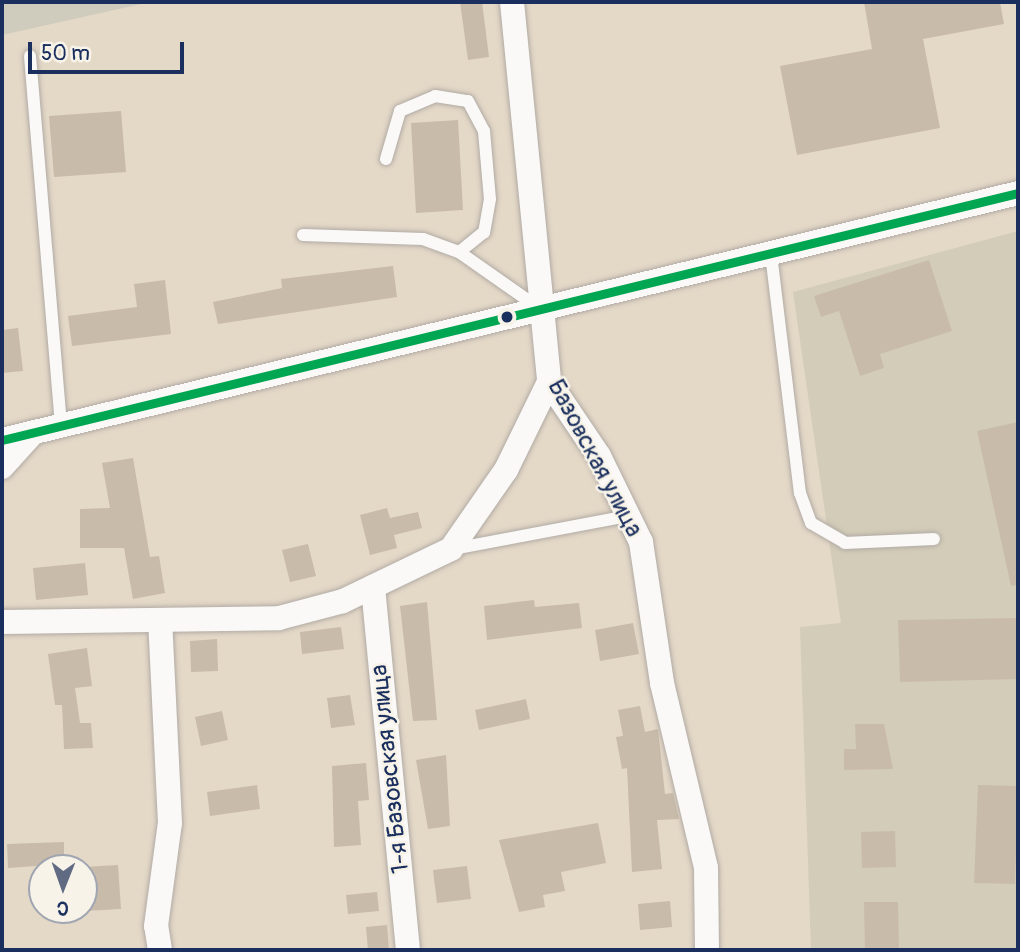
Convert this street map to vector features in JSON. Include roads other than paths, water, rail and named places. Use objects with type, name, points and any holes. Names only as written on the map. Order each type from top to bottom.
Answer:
[{"type":"street","name":"Базовская улица","points":[[512,2],[549,382],[599,456],[641,542],[662,683],[693,794],[706,868],[707,950]]},
{"type":"street","points":[[2,440],[1018,193]]},
{"type":"street","points":[[2,622],[279,618],[373,587],[451,549],[506,470],[549,382]]},
{"type":"street","points":[[2,467],[31,435]]},
{"type":"street","name":"1-я Базовская улица","points":[[373,587],[408,950]]},
{"type":"street","points":[[160,620],[170,823],[156,926],[160,950]]},
{"type":"lane","points":[[30,56],[61,427]]},
{"type":"lane","points":[[386,159],[400,111],[435,96],[468,101],[484,131],[490,199],[484,232],[459,252]]},
{"type":"lane","points":[[303,235],[423,239],[459,252],[542,310]]},
{"type":"lane","points":[[771,254],[800,493],[811,523],[845,543],[934,540]]},
{"type":"lane","points":[[451,549],[628,516]]}]
